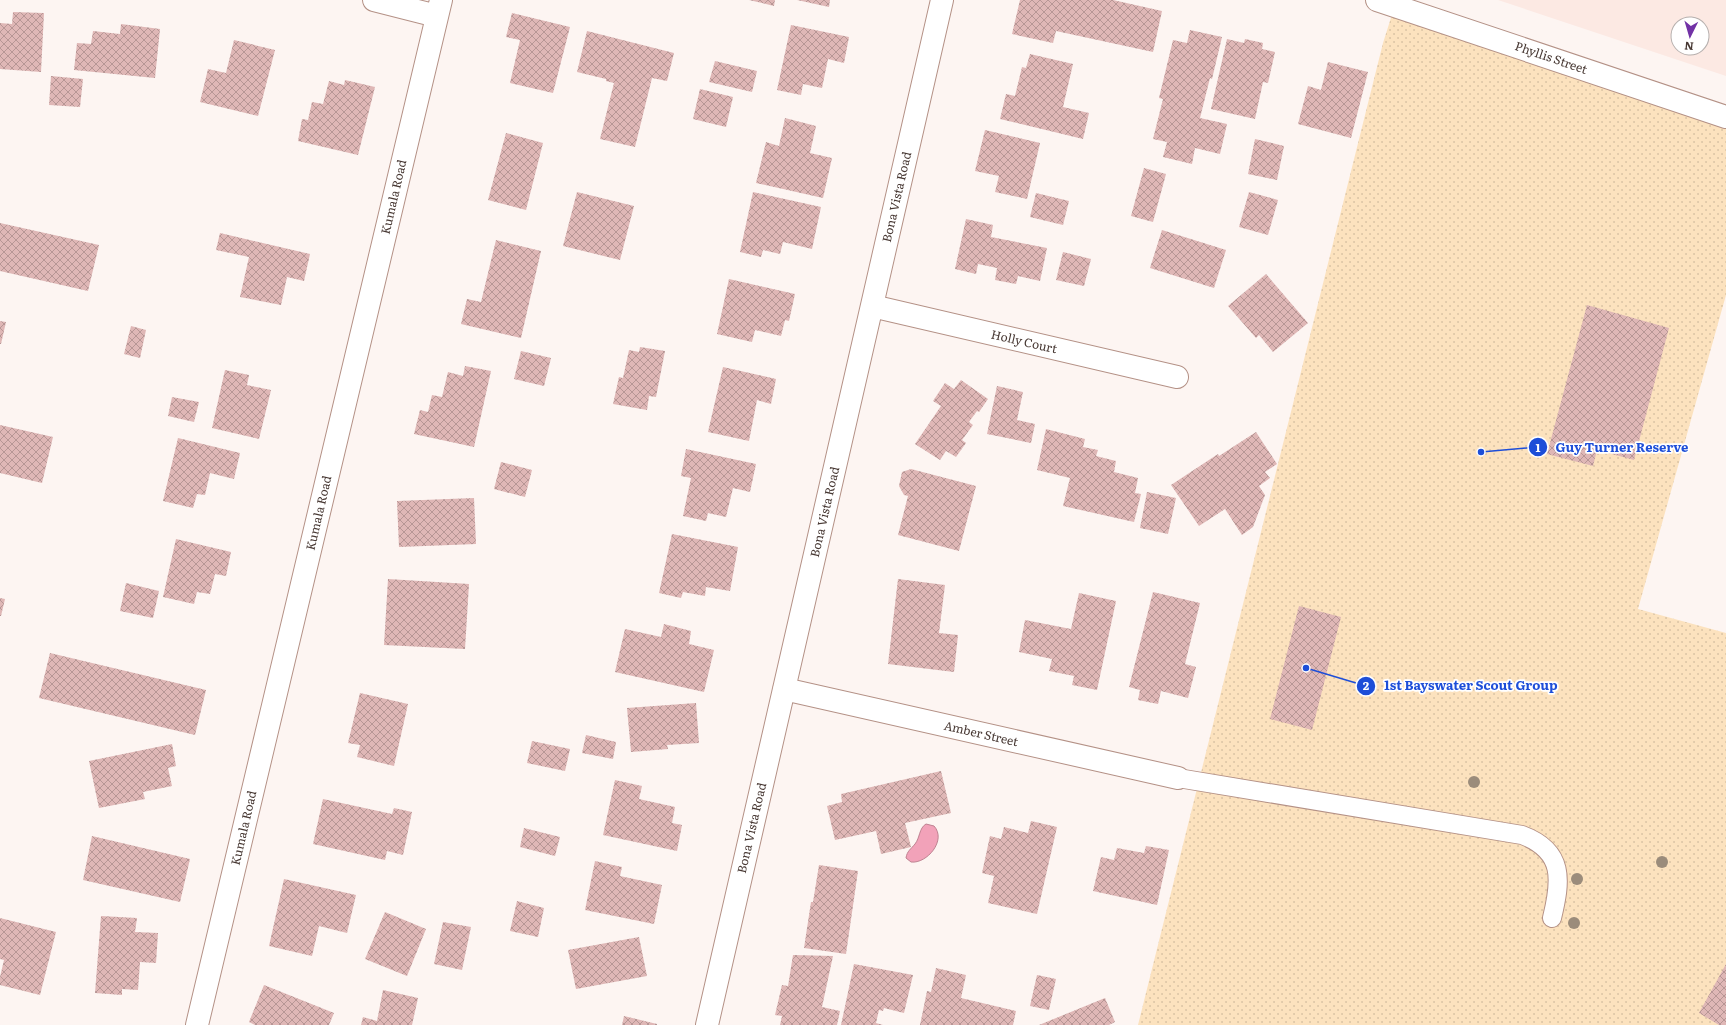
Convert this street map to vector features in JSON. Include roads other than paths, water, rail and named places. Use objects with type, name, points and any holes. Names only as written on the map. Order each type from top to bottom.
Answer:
[{"type":"street","points":[[374,0],[439,8]]},
{"type":"street","name":"Bona Vista Road","points":[[707,1025],[942,0]]},
{"type":"street","name":"Phyllis Street","points":[[1376,0],[1726,117]]},
{"type":"street","name":"Kumala Road","points":[[197,1025],[439,8]]},
{"type":"street","name":"Holly Court","points":[[872,306],[1177,377]]},
{"type":"street","name":"Amber Street","points":[[784,689],[1178,778]]},
{"type":"lane","points":[[1178,778],[1522,835],[1532,839],[1548,851],[1554,860],[1558,873],[1559,884],[1552,918]]},
{"type":"place","name":"Guy Turner Reserve","points":[[1481,452]]},
{"type":"place","name":"1st Bayswater Scout Group","points":[[1306,668]]}]
